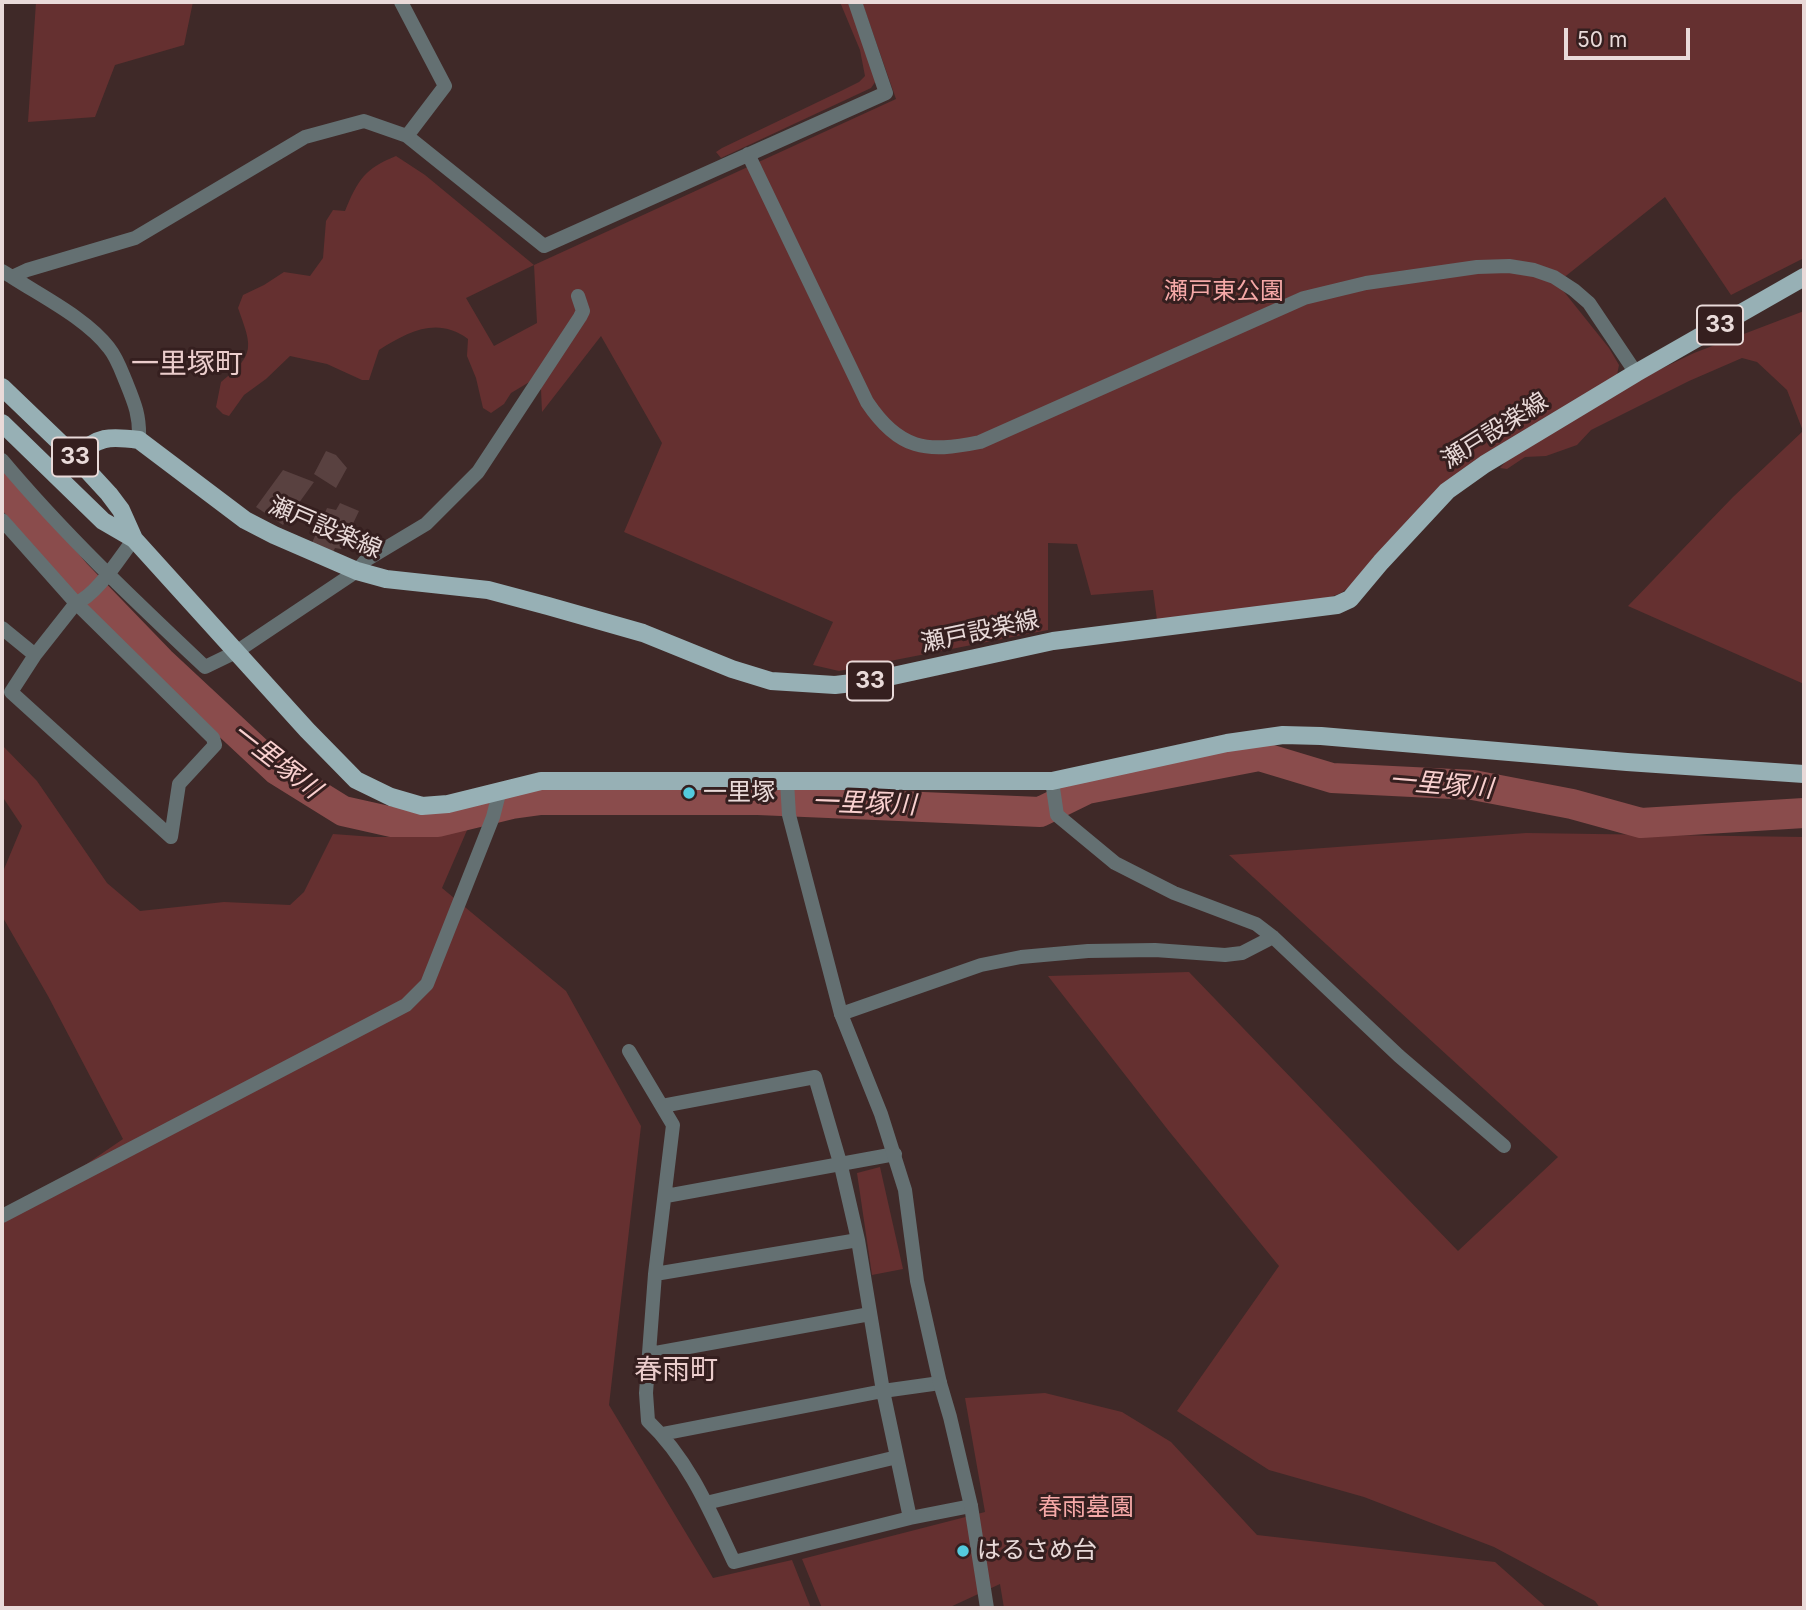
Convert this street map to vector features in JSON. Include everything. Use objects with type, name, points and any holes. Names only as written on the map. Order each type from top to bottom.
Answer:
[{"type":"main road","name":"瀬戸設楽線","points":[[139,440],[245,520],[274,536],[357,571],[386,579],[488,590],[643,633],[732,669],[771,681],[835,685],[870,681],[1053,641],[1337,605],[1350,599],[1447,491],[1485,464],[1636,373],[1804,277]]},
{"type":"main road","name":"33","points":[[2,387],[75,457],[121,510],[134,539]]},
{"type":"main road","name":"33","points":[[2,423],[103,521],[134,539],[307,730],[356,779],[391,797],[422,806],[448,804],[554,780],[1052,785],[1227,743],[1283,735],[1804,774]]},
{"type":"main road","name":"33","points":[[75,457],[97,440],[118,437],[139,440]]},
{"type":"street","points":[[401,2],[445,86],[407,136]]},
{"type":"street","points":[[7,274],[135,238],[305,137],[364,121],[407,136],[544,246],[886,93],[855,2]]},
{"type":"street","points":[[748,154],[867,402],[881,424],[899,438],[923,446],[950,448],[980,442],[1304,298],[1366,283],[1477,267],[1509,266],[1534,270],[1554,277],[1574,289],[1589,303],[1636,373]]},
{"type":"street","points":[[7,274],[93,331],[109,348],[119,364],[133,399],[139,418],[139,440]]},
{"type":"street","points":[[2,460],[104,578],[205,667],[236,652],[357,571],[366,560],[426,524],[478,472],[580,317],[583,311],[578,296]]},
{"type":"street","points":[[2,520],[79,602],[213,738],[215,746],[179,784],[170,837],[11,692],[35,655],[79,602],[104,578],[134,539]]},
{"type":"street","points":[[2,628],[35,655]]},
{"type":"street","points":[[788,782],[789,815],[841,1014],[895,1154],[905,1190],[918,1281],[971,1506],[987,1608]]},
{"type":"street","points":[[1052,785],[1057,815],[1115,863],[1174,893],[1256,924],[1399,1056],[1504,1146]]},
{"type":"street","points":[[2,1216],[406,1004],[427,984],[493,817],[500,792]]},
{"type":"street","points":[[841,1014],[981,965],[1021,957],[1088,951],[1155,950],[1225,955],[1242,953],[1273,937]]},
{"type":"street","points":[[629,1051],[673,1125],[656,1274],[646,1393],[648,1421],[686,1464],[734,1562],[910,1518],[971,1506]]},
{"type":"street","points":[[662,1106],[815,1077],[841,1166],[858,1240],[883,1391],[910,1518]]},
{"type":"street","points":[[666,1196],[895,1154]]},
{"type":"street","points":[[656,1274],[858,1240]]},
{"type":"street","points":[[650,1354],[870,1314]]},
{"type":"street","points":[[662,1434],[940,1382]]},
{"type":"street","points":[[706,1503],[897,1457]]},
{"type":"green space","points":[[36,2],[193,2],[184,45],[115,65],[95,117],[28,122]]},
{"type":"green space","points":[[840,2],[850,2],[878,78],[871,88],[721,158],[716,152],[722,148],[859,82],[865,76],[860,50]]},
{"type":"green space","name":"瀬戸東公園","points":[[862,2],[1804,2],[1804,258],[1731,295],[1665,197],[1557,283],[1609,348],[1619,365],[1617,375],[1457,474],[1435,491],[1352,585],[1341,593],[1323,600],[1157,620],[1153,590],[1091,595],[1077,544],[1048,543],[1048,630],[839,671],[813,665],[833,622],[624,532],[662,443],[601,336],[542,412],[540,367],[531,381],[511,393],[504,404],[491,413],[483,408],[476,378],[467,356],[468,339],[445,328],[423,329],[401,337],[379,350],[369,380],[362,380],[327,364],[290,356],[244,395],[229,416],[216,407],[221,382],[240,364],[248,349],[238,308],[243,295],[284,272],[310,276],[323,258],[326,221],[333,210],[345,211],[363,177],[376,166],[396,156],[425,175],[534,265],[896,99]],"holes":[[[534,265],[537,323],[494,346],[466,298]]]},
{"type":"green space","points":[[1804,311],[1804,684],[1628,606],[1733,497],[1803,431],[1787,390],[1757,362],[1742,358],[1591,430],[1577,445],[1546,456],[1525,457],[1507,469],[1500,468],[1508,459],[1642,378],[1694,353]]},
{"type":"green space","points":[[2,745],[37,781],[107,883],[140,911],[224,902],[290,905],[304,892],[333,834],[422,837],[471,821],[442,888],[566,991],[641,1126],[609,1405],[713,1578],[792,1560],[811,1608],[2,1608],[2,1222],[123,1139],[48,996],[2,916],[2,874],[22,826],[2,796]]},
{"type":"green space","points":[[1526,833],[1804,837],[1804,1608],[1600,1608],[1595,1601],[1494,1547],[1364,1497],[1269,1470],[1177,1411],[1279,1266],[1048,976],[1189,972],[1458,1251],[1558,1157],[1229,855]]},
{"type":"green space","points":[[880,1167],[903,1269],[872,1275],[857,1173]]},
{"type":"green space","name":"春雨墓園","points":[[1045,1393],[1122,1412],[1171,1442],[1257,1535],[1495,1562],[1547,1608],[1004,1608],[1000,1584],[948,1608],[822,1608],[802,1559],[985,1512],[965,1398]]},
{"type":"building","points":[[326,451],[336,455],[347,468],[336,488],[314,474]]},
{"type":"building","points":[[283,470],[314,482],[283,525],[256,507]]},
{"type":"building","points":[[340,503],[359,511],[341,549],[335,548],[332,554],[312,543],[327,508],[336,510]]},
{"type":"waterway","name":"一里塚川","points":[[2,487],[76,574],[161,662],[277,770],[343,811],[392,822],[438,822],[512,804],[541,800],[758,800],[1040,812],[1087,789],[1259,756],[1332,778],[1473,785],[1572,804],[1641,823],[1804,813]]},
{"type":"place","name":"一里塚","points":[[689,793]]},
{"type":"place","name":"はるさめ台","points":[[963,1551]]},
{"type":"district","name":"一里塚町","points":[[187,365]]},
{"type":"district","name":"春雨町","points":[[676,1371]]}]
